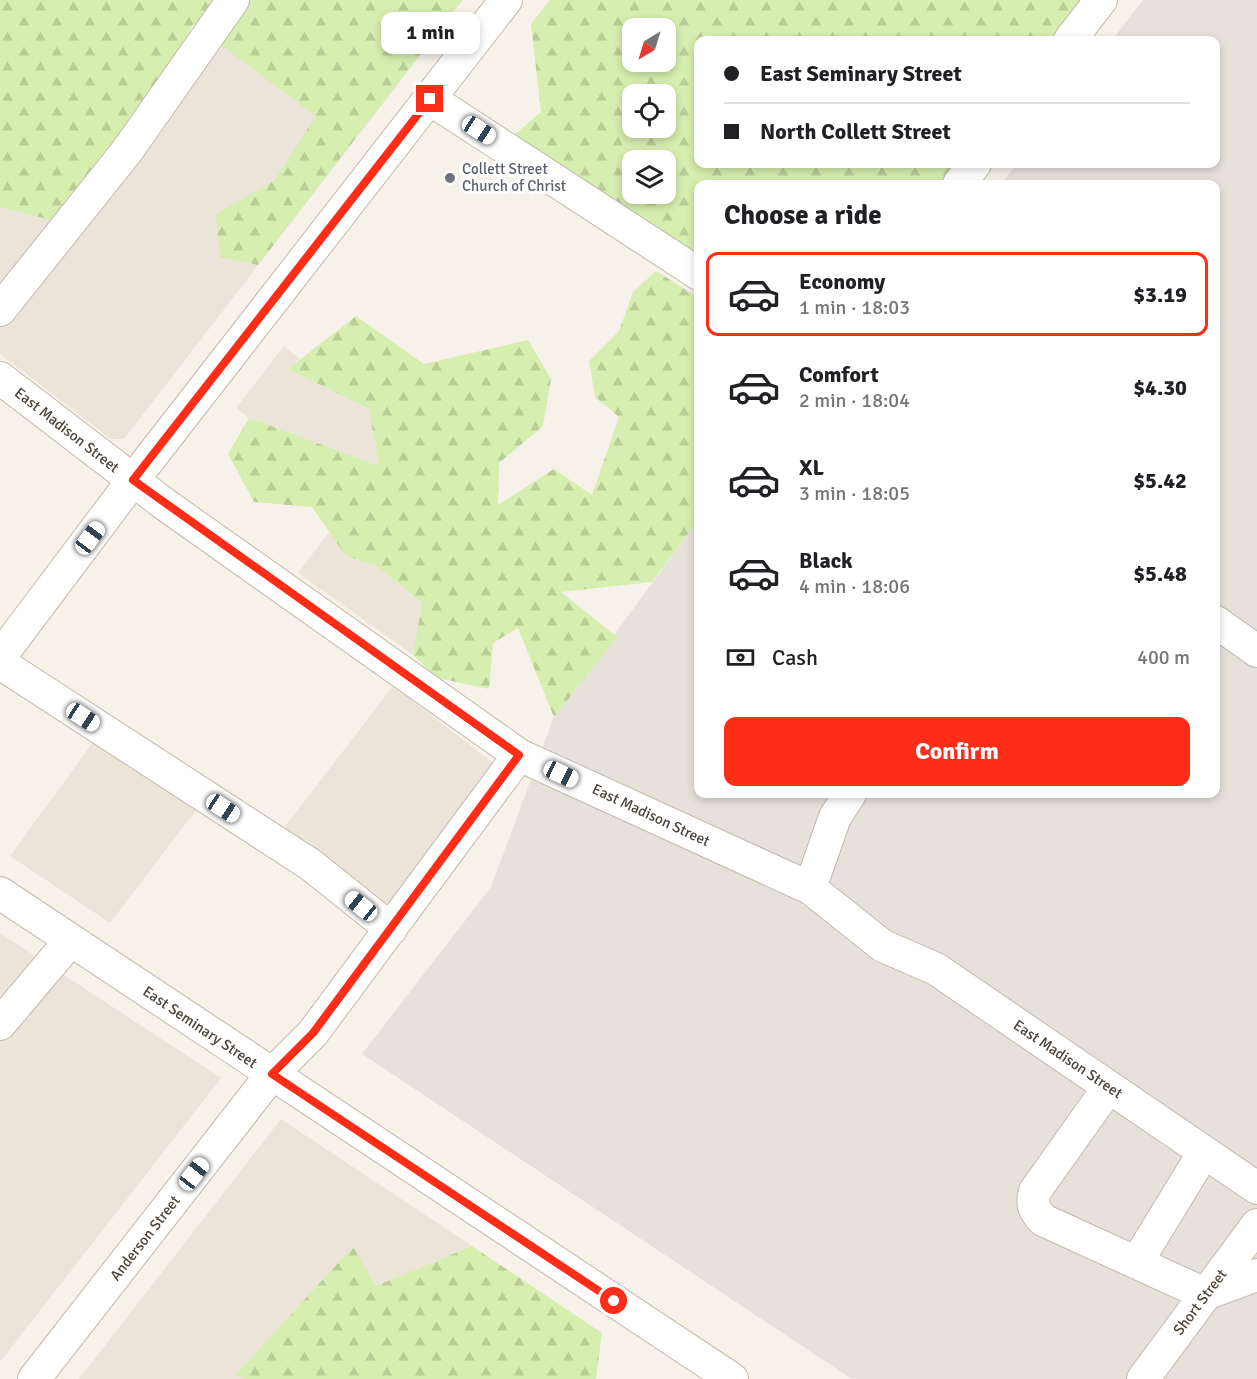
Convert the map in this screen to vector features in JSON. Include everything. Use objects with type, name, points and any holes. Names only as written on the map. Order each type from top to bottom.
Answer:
[{"type":"street","points":[[0,310],[127,151],[233,0]]},
{"type":"street","points":[[0,657],[133,480],[506,0]]},
{"type":"street","points":[[1073,36],[1101,0]]},
{"type":"street","points":[[430,99],[694,271]]},
{"type":"street","points":[[962,180],[972,168]]},
{"type":"street","name":"East Madison Street","points":[[0,378],[133,480],[519,755],[810,888],[883,946],[936,969],[1257,1188]]},
{"type":"street","points":[[1220,625],[1257,651]]},
{"type":"street","points":[[0,663],[311,865],[391,930]]},
{"type":"street","name":"Anderson Street","points":[[34,1379],[272,1074],[313,1033],[519,755]]},
{"type":"street","points":[[810,888],[835,818],[848,798]]},
{"type":"street","name":"East Seminary Street","points":[[0,893],[732,1379]]},
{"type":"street","points":[[0,1024],[70,941]]},
{"type":"street","points":[[1109,1087],[1035,1191],[1032,1201],[1035,1211],[1043,1220],[1205,1294],[1257,1275]]},
{"type":"street","points":[[1137,1262],[1204,1152]]},
{"type":"street","name":"Short Street","points":[[1143,1379],[1257,1225]]},
{"type":"shaded area","points":[[233,0],[463,0],[124,439],[111,439],[0,354],[0,37],[139,133]]},
{"type":"shaded area","points":[[1143,0],[1257,0],[1257,1379],[852,1379],[362,1054],[491,887],[554,717],[694,526],[694,798],[1220,798],[1220,180],[1004,180],[1014,168],[1220,168],[1220,36],[1115,36]]},
{"type":"shaded area","points":[[284,346],[300,359],[288,369],[369,409],[379,467],[249,418],[236,408]]},
{"type":"shaded area","points":[[329,532],[346,556],[377,566],[422,603],[413,655],[298,573]]},
{"type":"shaded area","points":[[393,686],[495,764],[378,920],[274,841]]},
{"type":"shaded area","points":[[102,730],[206,797],[110,923],[10,856]]},
{"type":"shaded area","points":[[0,933],[221,1078],[0,1362]]},
{"type":"shaded area","points":[[281,1119],[472,1246],[376,1286],[353,1248],[236,1374],[248,1379],[79,1379]]},
{"type":"green space","points":[[0,0],[461,1],[258,265],[220,257],[216,214],[274,181],[316,116],[193,24],[139,133],[55,221],[0,207]]},
{"type":"green space","points":[[550,0],[1085,0],[1057,36],[694,36],[694,168],[956,168],[946,180],[694,180],[694,253],[514,135],[541,112],[531,24]]},
{"type":"green space","points":[[656,271],[694,295],[694,526],[652,582],[561,592],[617,637],[554,717],[518,628],[493,643],[489,689],[437,678],[413,655],[422,603],[377,566],[346,556],[312,507],[254,502],[228,454],[249,418],[379,466],[369,409],[288,369],[356,316],[424,364],[528,340],[551,379],[543,426],[499,463],[498,505],[554,469],[592,495],[619,417],[595,397],[589,361],[619,331],[633,292]]},
{"type":"green space","points":[[472,1246],[602,1333],[596,1379],[248,1379],[235,1375],[353,1247],[376,1286]]},
{"type":"place","name":"Collett Street Church of Christ","points":[[450,178]]},
{"type":"route","points":[[430,99],[133,480],[519,755],[313,1033],[272,1074],[614,1301]]}]
